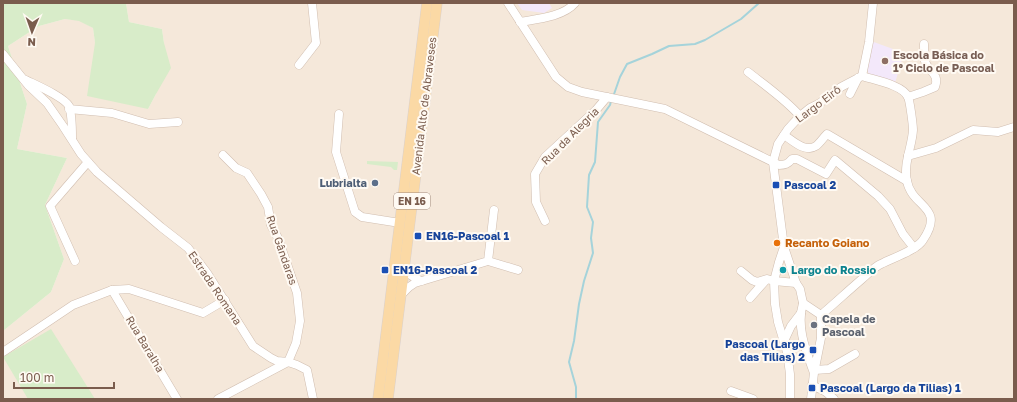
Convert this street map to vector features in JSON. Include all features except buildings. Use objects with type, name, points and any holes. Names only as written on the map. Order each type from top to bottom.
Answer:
[{"type":"main road","name":"Avenida Alto de Abraveses","points":[[378,399],[427,3]]},
{"type":"main road","name":"Avenida Alto de Abraveses","points":[[388,399],[437,3]]},
{"type":"street","points":[[299,65],[316,43],[312,3]]},
{"type":"street","points":[[508,3],[556,77],[568,86],[582,92],[665,109],[779,165],[788,164],[792,159],[797,159],[826,174],[835,160],[878,196],[890,209],[903,234],[914,248]]},
{"type":"street","points":[[520,22],[551,17],[572,7],[575,3]]},
{"type":"street","points":[[850,94],[860,77],[869,42],[873,3]]},
{"type":"street","points":[[908,97],[934,87],[937,82],[936,77],[926,62],[924,44]]},
{"type":"street","name":"Estrada Romana","points":[[3,54],[22,78],[47,102],[81,154],[97,172],[188,248],[225,300],[253,346],[277,361],[288,362],[307,370],[313,399]]},
{"type":"street","points":[[748,72],[781,97],[800,116]]},
{"type":"street","points":[[810,399],[820,346],[821,315],[880,264],[898,257],[922,242],[932,219],[929,212],[912,194],[905,172],[913,129],[908,97],[904,92],[896,87],[860,77]]},
{"type":"street","name":"Largo Eirô","points":[[773,162],[778,144],[788,129],[800,116],[841,87],[860,77]]},
{"type":"street","name":"Estrada Romana","points":[[22,78],[59,97],[69,106],[69,109]]},
{"type":"street","name":"Rua da Alegria","points":[[545,221],[536,202],[534,174],[545,157],[596,110],[607,97]]},
{"type":"street","points":[[72,141],[69,109],[112,113],[149,124],[178,122]]},
{"type":"street","points":[[339,114],[336,152],[355,212],[362,217],[400,223]]},
{"type":"street","points":[[908,156],[936,148],[973,130],[998,132],[1014,127]]},
{"type":"street","points":[[784,135],[801,147],[812,148],[817,145],[827,134],[907,181]]},
{"type":"street","name":"Rua Gândaras","points":[[223,155],[236,168],[247,173],[268,207],[271,225],[278,238],[297,293],[300,322],[296,343],[288,362]]},
{"type":"street","points":[[75,261],[50,206],[88,162]]},
{"type":"street","points":[[773,162],[784,247],[796,283],[800,289],[803,303],[801,323],[805,347],[814,372]]},
{"type":"street","points":[[488,260],[494,210]]},
{"type":"street","points":[[750,298],[771,280],[784,247]]},
{"type":"street","points":[[400,296],[409,287],[421,281],[488,260],[518,270]]},
{"type":"street","points":[[404,267],[412,276],[421,281]]},
{"type":"street","points":[[741,271],[756,282],[771,280],[796,283]]},
{"type":"street","points":[[771,280],[778,322],[787,352],[790,374],[790,399]]},
{"type":"street","points":[[3,352],[73,305],[112,290],[129,289],[203,313],[225,300]]},
{"type":"street","name":"Rua Baralha","points":[[112,290],[177,399]]},
{"type":"street","points":[[803,303],[821,315]]},
{"type":"street","points":[[784,342],[790,326],[801,314]]},
{"type":"street","points":[[805,347],[813,350],[820,346]]},
{"type":"street","points":[[814,372],[828,369],[855,354]]},
{"type":"street","points":[[218,399],[288,362]]},
{"type":"street","points":[[812,385],[826,392],[834,399]]},
{"type":"street","points":[[731,391],[752,399]]},
{"type":"shaded area","points":[[126,3],[1014,3],[1014,399],[4,399],[3,331],[51,292],[64,259],[45,205],[67,158],[17,149],[27,104],[8,46],[39,26],[65,19],[79,20],[93,28],[95,43],[148,109],[156,94],[164,43],[162,29],[129,22]]},
{"type":"shaded area","points":[[517,3],[549,3],[552,8],[544,13],[522,10]]},
{"type":"shaded area","name":"Escola Básica do 1º Ciclo de Pascoal","points":[[871,41],[904,53],[895,83],[869,75],[867,69]]},
{"type":"green space","points":[[3,3],[126,3],[129,22],[162,29],[171,68],[148,109],[87,96],[95,43],[93,28],[79,21],[65,19],[39,26],[8,46],[27,104],[17,149],[67,158],[45,205],[64,259],[51,292],[3,331]]},
{"type":"green space","points":[[367,161],[398,162],[397,170],[394,170],[391,167],[367,164]]},
{"type":"green space","points":[[51,329],[95,399],[28,399],[3,357]]},
{"type":"waterway","points":[[613,97],[620,77],[627,64],[669,46],[695,44],[705,40],[741,19],[759,3]]},
{"type":"waterway","points":[[576,399],[576,387],[569,362],[584,281],[593,253],[591,238],[593,222],[587,207],[589,175],[595,162],[598,122],[610,105],[611,101]]},
{"type":"place","name":"Escola Básica do 1º Ciclo de Pascoal","points":[[885,61]]},
{"type":"place","name":"Lubrialta","points":[[375,183]]},
{"type":"place","name":"Pascoal 2","points":[[776,185]]},
{"type":"place","name":"EN16-Pascoal 1","points":[[418,236]]},
{"type":"place","name":"Recanto Goiano","points":[[777,243]]},
{"type":"place","name":"EN16-Pascoal 2","points":[[385,270]]},
{"type":"place","name":"Largo do Rossio","points":[[783,270]]},
{"type":"place","name":"Capela de Pascoal","points":[[814,325]]},
{"type":"place","name":"Pascoal (Largo das Tilias) 2","points":[[813,350]]},
{"type":"place","name":"Pascoal (Largo da Tilias) 1","points":[[812,388]]}]
